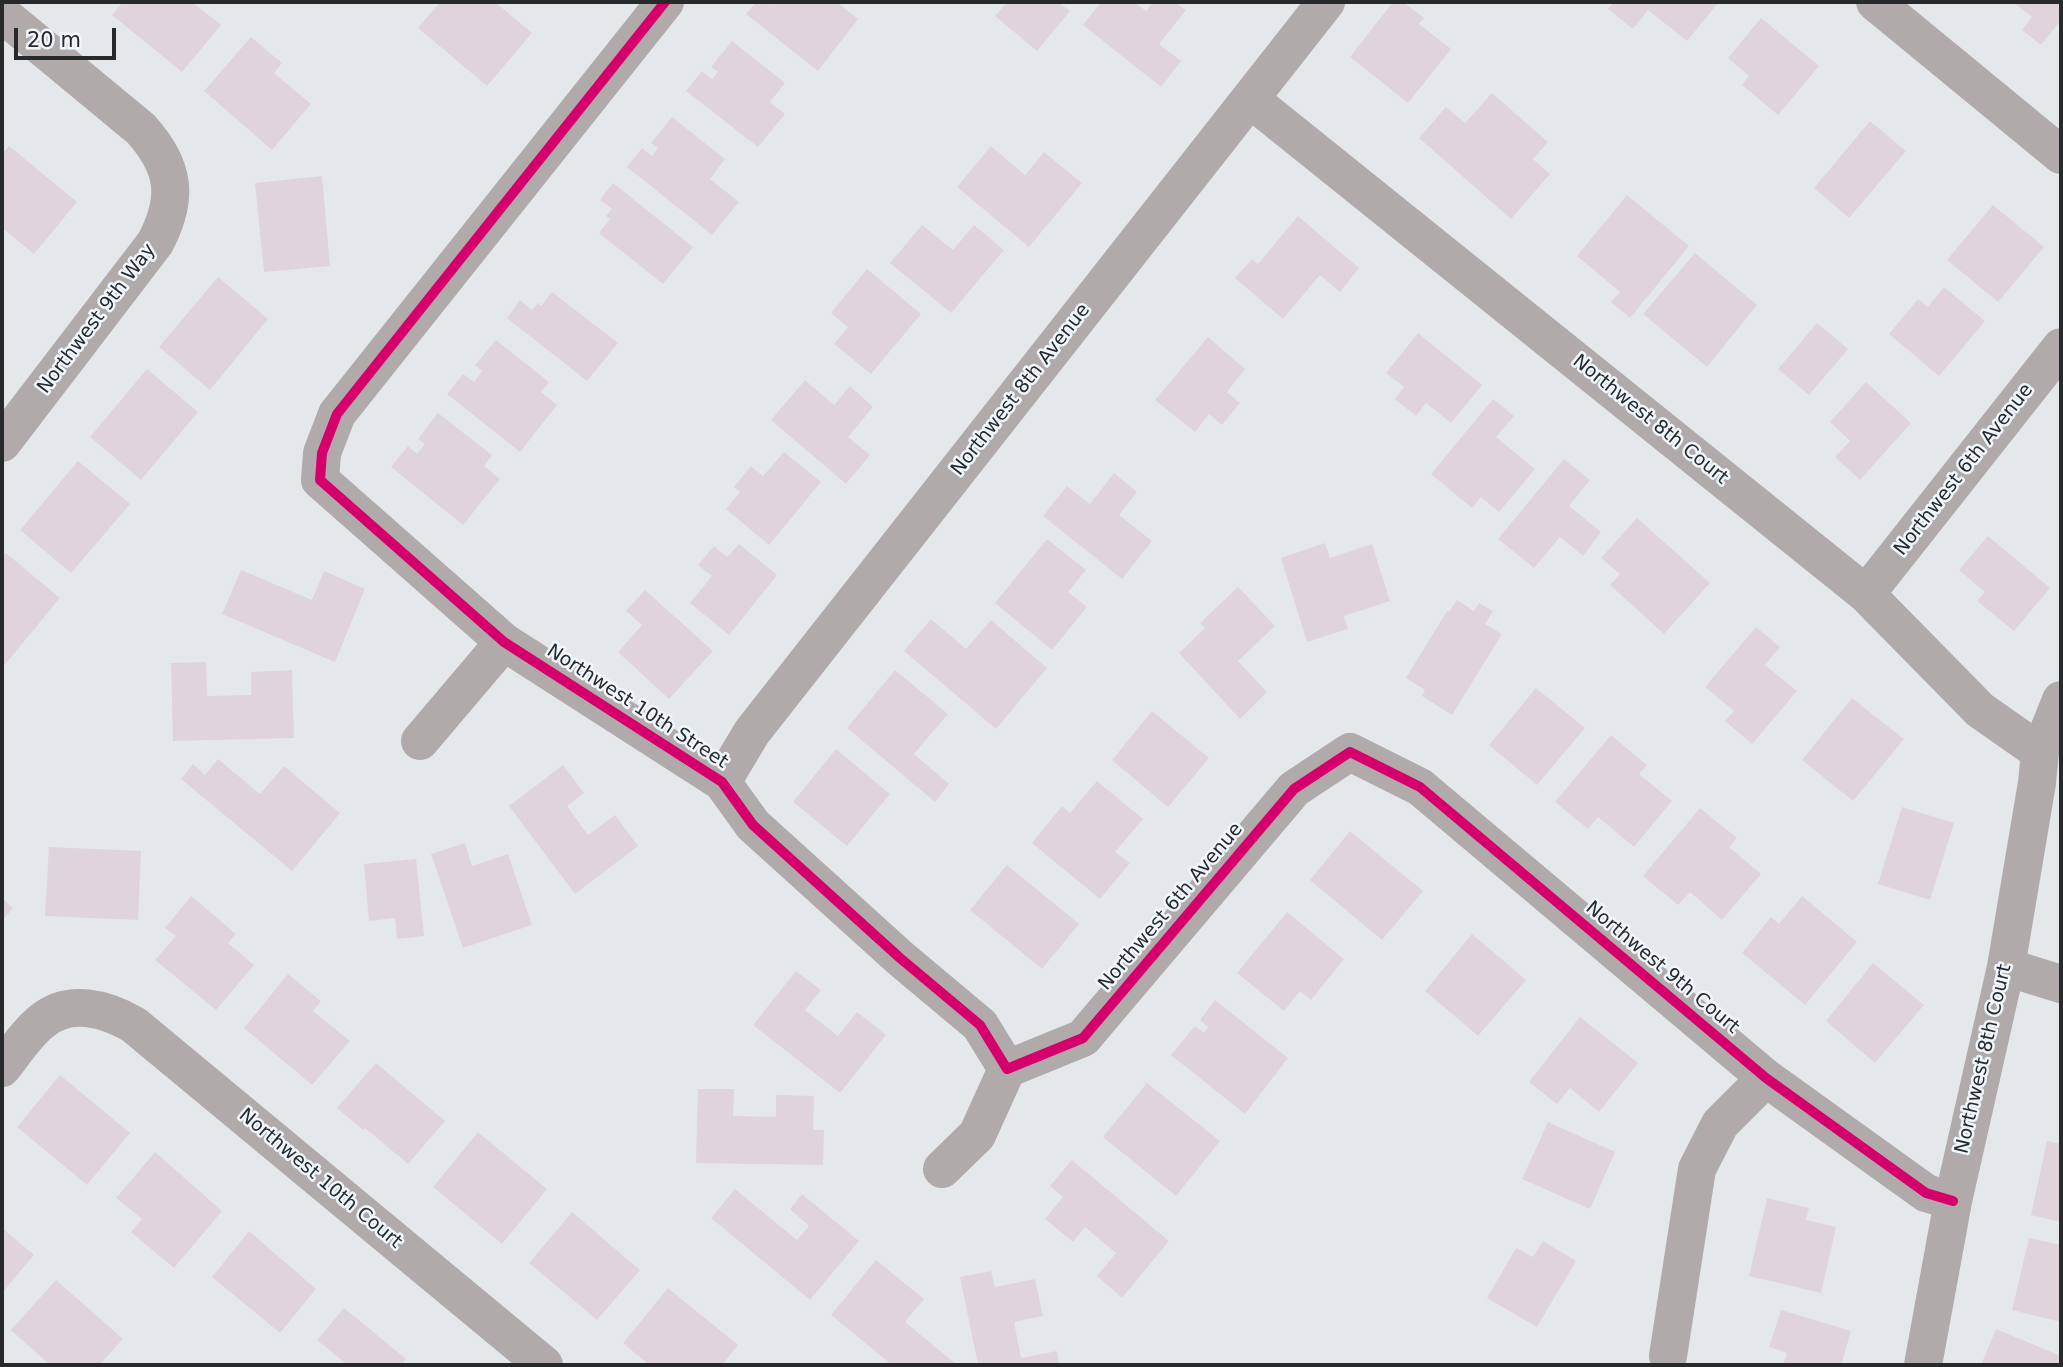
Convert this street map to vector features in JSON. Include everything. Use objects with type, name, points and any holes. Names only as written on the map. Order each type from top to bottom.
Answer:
[{"type":"street","name":"Northwest 8th Avenue","points":[[722,782],[752,732],[1326,2]]},
{"type":"street","points":[[1875,2],[2061,155]]},
{"type":"street","name":"Northwest 10th Street","points":[[647,8],[337,414],[321,453],[320,480],[504,642],[722,782],[753,825],[900,958],[980,1025],[1007,1069]]},
{"type":"street","name":"Northwest 9th Way","points":[[2,14],[141,129],[156,147],[167,170],[171,195],[167,221],[155,243],[2,443]]},
{"type":"street","name":"Northwest 8th Court","points":[[1250,99],[1866,594],[1980,710],[2040,752]]},
{"type":"street","name":"Northwest 6th Avenue","points":[[1866,594],[2061,347]]},
{"type":"street","points":[[420,741],[504,642]]},
{"type":"street","name":"Northwest 8th Court","points":[[1923,1365],[1953,1201],[2006,967],[2040,752],[2061,701]]},
{"type":"street","name":"Northwest 6th Avenue","points":[[1007,1069],[1083,1038],[1294,789],[1350,752],[1353,754]]},
{"type":"street","name":"Northwest 9th Court","points":[[1353,754],[1420,787],[1766,1078],[1926,1193],[1953,1201]]},
{"type":"street","points":[[2006,967],[2061,984]]},
{"type":"street","name":"Northwest 10th Court","points":[[2,1068],[42,1020],[64,1010],[88,1007],[112,1013],[134,1025],[544,1365]]},
{"type":"street","points":[[942,1169],[977,1135],[1007,1069]]},
{"type":"street","points":[[1668,1356],[1698,1169],[1720,1124],[1766,1078]]},
{"type":"building","points":[[123,2],[192,2],[221,25],[182,72],[112,15]]},
{"type":"building","points":[[440,2],[495,2],[532,33],[487,86],[418,28]]},
{"type":"building","points":[[756,2],[768,2],[771,5],[774,2],[837,2],[858,19],[818,71],[746,14]]},
{"type":"building","points":[[1007,2],[1058,2],[1070,11],[1037,51],[995,16]]},
{"type":"building","points":[[1101,2],[1134,2],[1146,11],[1153,2],[1175,2],[1186,10],[1159,44],[1181,61],[1161,87],[1083,25]]},
{"type":"building","points":[[1393,2],[1403,2],[1424,18],[1419,24],[1451,49],[1408,103],[1350,57]]},
{"type":"building","points":[[1614,2],[1719,2],[1687,41],[1648,10],[1633,29],[1608,9]]},
{"type":"building","points":[[2013,2],[2061,2],[2061,20],[2041,45],[2022,30],[2032,17]]},
{"type":"building","points":[[1761,18],[1819,66],[1778,115],[1742,85],[1749,76],[1728,58]]},
{"type":"building","points":[[251,37],[282,63],[274,73],[311,104],[272,150],[204,91]]},
{"type":"building","points":[[732,41],[785,83],[770,102],[785,114],[758,147],[686,91],[702,71],[712,79],[718,72],[711,67]]},
{"type":"building","points":[[1492,93],[1548,142],[1533,159],[1550,174],[1511,219],[1419,138],[1446,107],[1465,123]]},
{"type":"building","points":[[672,117],[725,159],[710,179],[739,202],[712,235],[627,167],[642,148],[652,156],[658,148],[651,143]]},
{"type":"building","points":[[1870,121],[1906,151],[1849,218],[1814,188]]},
{"type":"building","points":[[9,146],[77,202],[34,254],[2,228],[2,154]]},
{"type":"building","points":[[991,146],[1025,175],[1044,152],[1082,183],[1029,247],[957,187]]},
{"type":"building","points":[[322,176],[330,266],[264,272],[255,183]]},
{"type":"building","points":[[613,183],[693,247],[663,284],[599,233],[610,219],[606,216],[612,209],[600,200]]},
{"type":"building","points":[[1627,195],[1689,246],[1630,318],[1611,302],[1620,292],[1577,256]]},
{"type":"building","points":[[1993,205],[2044,247],[1998,302],[1947,260]]},
{"type":"building","points":[[1298,216],[1359,268],[1340,292],[1320,275],[1283,319],[1235,278],[1252,259],[1258,264]]},
{"type":"building","points":[[922,225],[953,250],[974,225],[1004,250],[951,313],[890,263]]},
{"type":"building","points":[[1695,253],[1757,305],[1707,367],[1643,314]]},
{"type":"building","points":[[867,269],[921,314],[871,374],[834,344],[848,327],[831,313]]},
{"type":"building","points":[[218,277],[268,319],[210,390],[159,347]]},
{"type":"building","points":[[1944,287],[1985,321],[1939,376],[1889,334],[1918,299],[1928,307]]},
{"type":"building","points":[[552,292],[618,343],[587,381],[507,318],[520,300],[532,310],[538,303],[541,306]]},
{"type":"building","points":[[1817,323],[1848,349],[1809,395],[1778,369]]},
{"type":"building","points":[[1418,333],[1482,385],[1451,423],[1426,403],[1416,416],[1395,399],[1404,387],[1386,373]]},
{"type":"building","points":[[1208,337],[1245,369],[1227,392],[1240,403],[1222,425],[1209,414],[1195,432],[1155,400]]},
{"type":"building","points":[[496,340],[549,382],[541,392],[557,405],[520,452],[447,394],[463,374],[474,382],[482,371],[475,365]]},
{"type":"building","points":[[147,369],[198,412],[141,480],[90,437]]},
{"type":"building","points":[[805,380],[834,405],[850,386],[873,407],[848,437],[870,455],[846,484],[771,420]]},
{"type":"building","points":[[1866,382],[1911,423],[1860,480],[1835,457],[1850,441],[1830,422]]},
{"type":"building","points":[[1493,399],[1514,416],[1496,437],[1535,469],[1499,512],[1481,497],[1472,508],[1431,474]]},
{"type":"building","points":[[438,413],[492,455],[484,466],[500,479],[463,525],[391,467],[408,446],[417,454],[425,444],[418,439]]},
{"type":"building","points":[[784,452],[821,482],[769,545],[726,509],[740,492],[734,487],[751,466],[763,476]]},
{"type":"building","points":[[1564,459],[1590,480],[1569,506],[1601,532],[1583,556],[1560,537],[1534,568],[1498,539]]},
{"type":"building","points":[[78,461],[130,504],[71,573],[20,530]]},
{"type":"building","points":[[1114,473],[1137,492],[1119,515],[1152,541],[1122,579],[1043,516],[1067,486],[1090,504]]},
{"type":"building","points":[[1637,518],[1710,583],[1664,634],[1610,585],[1620,574],[1601,558]]},
{"type":"building","points":[[1988,536],[2050,588],[2014,631],[1977,601],[1985,592],[1959,570]]},
{"type":"building","points":[[1047,539],[1086,570],[1068,592],[1087,607],[1052,650],[995,603]]},
{"type":"building","points":[[1325,543],[1330,558],[1372,544],[1390,601],[1344,616],[1348,629],[1307,642],[1281,558]]},
{"type":"building","points":[[739,544],[777,575],[729,635],[690,603],[712,576],[698,565],[714,546],[727,557]]},
{"type":"building","points":[[6,553],[60,598],[3,667],[2,558]]},
{"type":"building","points":[[241,570],[312,600],[324,571],[365,589],[335,662],[222,614]]},
{"type":"building","points":[[1238,587],[1275,626],[1238,661],[1267,692],[1240,719],[1179,653],[1205,628],[1200,623]]},
{"type":"building","points":[[645,590],[713,651],[669,699],[618,652],[642,625],[626,611]]},
{"type":"building","points":[[1457,600],[1474,611],[1479,603],[1493,611],[1485,624],[1502,634],[1452,715],[1422,696],[1425,690],[1406,678],[1447,611],[1449,612]]},
{"type":"building","points":[[931,619],[966,649],[991,620],[1047,668],[996,729],[904,651]]},
{"type":"building","points":[[1756,627],[1780,647],[1765,665],[1797,691],[1752,744],[1725,721],[1734,711],[1705,687]]},
{"type":"building","points":[[206,662],[207,696],[251,695],[251,672],[292,670],[294,738],[173,741],[171,663]]},
{"type":"building","points":[[895,670],[948,714],[914,754],[949,784],[935,802],[847,728]]},
{"type":"building","points":[[1536,688],[1585,728],[1537,785],[1489,745]]},
{"type":"building","points":[[1852,698],[1904,739],[1853,801],[1802,760]]},
{"type":"building","points":[[1152,711],[1209,758],[1168,807],[1112,760]]},
{"type":"building","points":[[1611,735],[1647,765],[1639,774],[1672,801],[1634,847],[1598,817],[1588,829],[1555,802]]},
{"type":"building","points":[[836,749],[890,794],[847,846],[793,802]]},
{"type":"building","points":[[218,759],[260,794],[284,766],[340,813],[292,871],[181,779],[193,764],[205,775]]},
{"type":"building","points":[[563,765],[584,793],[567,806],[588,835],[615,815],[638,846],[575,894],[509,806]]},
{"type":"building","points":[[1097,781],[1143,819],[1115,852],[1130,863],[1100,899],[1032,843],[1062,806],[1070,813]]},
{"type":"building","points":[[1902,807],[1954,823],[1930,900],[1878,884]]},
{"type":"building","points":[[1700,808],[1737,838],[1729,847],[1761,874],[1722,920],[1690,892],[1678,905],[1643,876]]},
{"type":"building","points":[[1350,831],[1423,891],[1382,940],[1310,880]]},
{"type":"building","points":[[465,843],[472,866],[508,854],[532,925],[463,948],[431,854]]},
{"type":"building","points":[[49,847],[141,851],[138,920],[45,916]]},
{"type":"building","points":[[416,859],[424,936],[397,939],[395,918],[369,921],[364,864]]},
{"type":"building","points":[[1007,865],[1079,924],[1042,969],[970,910]]},
{"type":"building","points":[[191,896],[236,934],[228,943],[254,965],[216,1010],[155,960],[176,936],[165,928]]},
{"type":"building","points":[[1802,896],[1857,942],[1805,1005],[1742,953],[1771,917],[1779,924]]},
{"type":"building","points":[[2,898],[13,908],[2,921]]},
{"type":"building","points":[[1287,912],[1344,959],[1311,1000],[1300,991],[1284,1011],[1237,973]]},
{"type":"building","points":[[1472,934],[1526,980],[1478,1036],[1425,991]]},
{"type":"building","points":[[1873,963],[1924,1005],[1875,1063],[1826,1021]]},
{"type":"building","points":[[796,971],[821,990],[805,1010],[838,1036],[857,1012],[886,1035],[840,1093],[753,1025]]},
{"type":"building","points":[[288,974],[321,1001],[313,1011],[350,1041],[312,1085],[244,1028]]},
{"type":"building","points":[[1215,1000],[1288,1058],[1245,1114],[1171,1055],[1195,1026],[1204,1033],[1208,1027],[1200,1020]]},
{"type":"building","points":[[1580,1017],[1638,1063],[1599,1112],[1570,1088],[1557,1104],[1529,1082]]},
{"type":"building","points":[[376,1063],[445,1121],[408,1164],[337,1108]]},
{"type":"building","points":[[60,1075],[130,1133],[87,1185],[17,1127]]},
{"type":"building","points":[[1147,1083],[1220,1141],[1176,1196],[1103,1137]]},
{"type":"building","points":[[698,1089],[734,1089],[733,1116],[776,1117],[776,1095],[814,1096],[813,1130],[824,1130],[823,1165],[696,1163]]},
{"type":"building","points":[[1548,1122],[1615,1152],[1590,1209],[1522,1179]]},
{"type":"building","points":[[478,1132],[547,1189],[502,1244],[433,1187]]},
{"type":"building","points":[[2047,1141],[2061,1144],[2061,1222],[2031,1215]]},
{"type":"building","points":[[155,1152],[222,1211],[174,1268],[131,1232],[142,1219],[116,1198]]},
{"type":"building","points":[[1072,1160],[1169,1241],[1122,1298],[1097,1276],[1116,1253],[1085,1227],[1073,1242],[1045,1219],[1063,1197],[1050,1186]]},
{"type":"building","points":[[735,1189],[797,1240],[809,1226],[790,1209],[802,1194],[859,1241],[810,1300],[711,1218]]},
{"type":"building","points":[[1767,1198],[1809,1208],[1806,1220],[1836,1227],[1821,1293],[1749,1276]]},
{"type":"building","points":[[572,1212],[640,1270],[597,1320],[529,1263]]},
{"type":"building","points":[[2,1228],[34,1255],[2,1293]]},
{"type":"building","points":[[249,1231],[316,1289],[280,1333],[212,1277]]},
{"type":"building","points":[[2029,1238],[2061,1245],[2061,1322],[2012,1310]]},
{"type":"building","points":[[1543,1241],[1576,1261],[1537,1327],[1487,1298],[1516,1248],[1533,1257]]},
{"type":"building","points":[[876,1260],[924,1299],[905,1322],[957,1365],[892,1365],[831,1315]]},
{"type":"building","points":[[991,1271],[995,1287],[1035,1279],[1043,1316],[1014,1322],[1021,1358],[1057,1351],[1059,1365],[978,1365],[960,1277]]},
{"type":"building","points":[[56,1280],[123,1339],[99,1365],[50,1365],[11,1330]]},
{"type":"building","points":[[668,1288],[738,1345],[722,1365],[649,1365],[623,1343]]},
{"type":"building","points":[[344,1308],[406,1359],[401,1365],[341,1365],[344,1362],[317,1340]]},
{"type":"building","points":[[1781,1310],[1851,1331],[1841,1365],[1783,1365],[1787,1353],[1769,1347]]},
{"type":"building","points":[[1996,1329],[2061,1356],[2061,1365],[1981,1365]]},
{"type":"cycle path","points":[[665,2],[337,414],[322,453],[320,480],[504,642],[722,782],[753,825],[900,958],[980,1025],[1007,1069],[1083,1038],[1294,789],[1350,752],[1420,787],[1766,1078],[1926,1193],[1953,1201]]}]
